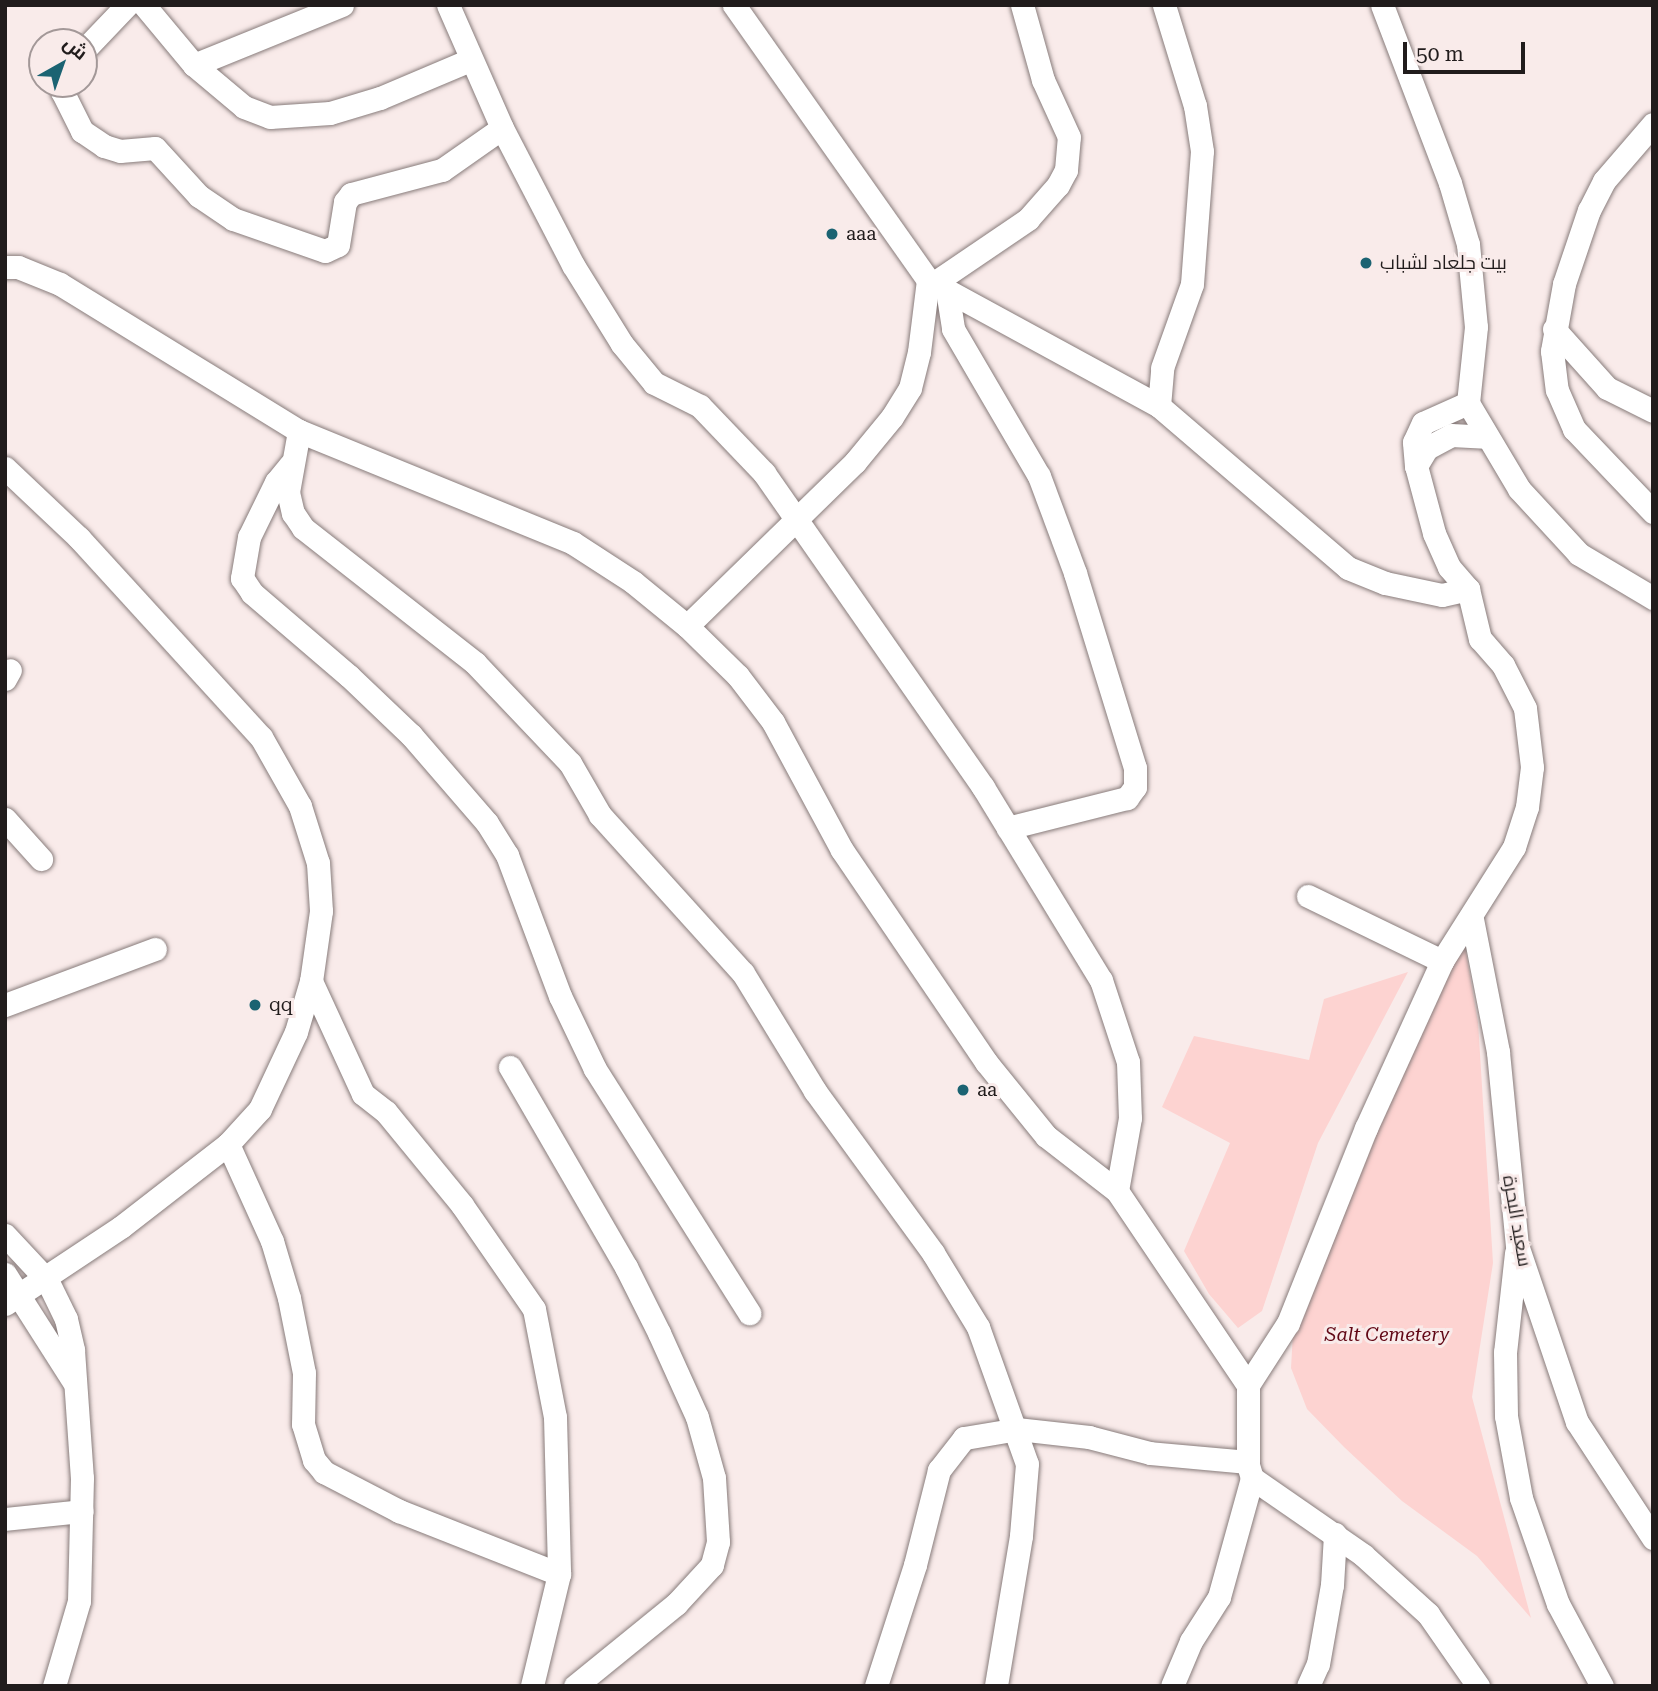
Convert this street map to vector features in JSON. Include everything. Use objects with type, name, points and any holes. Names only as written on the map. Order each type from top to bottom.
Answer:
[{"type":"street","points":[[98,35],[127,5]]},
{"type":"street","points":[[144,5],[194,65],[244,107],[289,119],[380,98],[470,60]]},
{"type":"street","points":[[194,65],[342,5]]},
{"type":"street","points":[[448,5],[502,128],[573,265],[641,370],[654,383],[700,406],[764,473],[1008,828],[1101,980],[1120,1028],[1129,1062],[1130,1118],[1117,1191]]},
{"type":"street","points":[[734,5],[937,284],[953,329],[1039,476],[1075,573],[1135,768],[1135,787],[1126,798],[1008,828]]},
{"type":"street","points":[[687,626],[855,462],[910,388],[937,284],[1028,219],[1058,186],[1066,170],[1069,137],[1043,80],[1023,5]]},
{"type":"street","points":[[1159,405],[1162,368],[1192,284],[1202,151],[1195,106],[1164,5]]},
{"type":"street","points":[[1382,5],[1450,183],[1468,244],[1476,327],[1468,402],[1485,437],[1519,489],[1578,554],[1653,598]]},
{"type":"street","points":[[65,98],[82,131],[104,146],[120,151],[155,148],[199,196],[233,219],[325,251],[338,245],[345,202],[351,194],[442,170],[502,128]]},
{"type":"street","points":[[1653,124],[1596,195],[1564,284],[1554,329],[1553,373],[1574,429],[1653,512]]},
{"type":"street","points":[[5,267],[18,267],[60,284],[299,431],[573,543],[634,582],[687,626],[738,676],[773,722],[842,850],[986,1062],[1046,1136],[1117,1191],[1248,1385],[1250,1470],[1219,1597],[1191,1641],[1172,1686]]},
{"type":"street","points":[[937,284],[1159,405],[1348,568],[1422,592],[1442,595],[1468,589]]},
{"type":"street","points":[[1554,329],[1606,388],[1653,411]]},
{"type":"street","points":[[1248,1385],[1288,1323],[1366,1128],[1442,961],[1472,919],[1514,847],[1527,807],[1532,767],[1525,708],[1503,664],[1480,639],[1468,589],[1449,567],[1434,533],[1416,466],[1414,442],[1423,423],[1468,402]]},
{"type":"street","points":[[299,431],[290,465],[288,492],[293,513],[303,528],[475,663],[570,763],[600,815],[743,974],[815,1091],[933,1253],[978,1327],[1018,1429],[1027,1464],[1021,1536],[996,1686]]},
{"type":"street","points":[[1416,466],[1427,448],[1451,435],[1485,437]]},
{"type":"street","points":[[290,465],[249,537],[242,578],[252,593],[349,676],[411,735],[487,823],[507,855],[560,996],[595,1069],[749,1312]]},
{"type":"street","points":[[5,468],[79,538],[261,737],[280,766],[300,806],[318,863],[321,911],[312,981],[281,1071],[260,1109],[228,1144],[47,1280],[11,1300]]},
{"type":"street","points":[[5,819],[41,859]]},
{"type":"street","points":[[1308,896],[1442,961]]},
{"type":"street","name":"سعيد البحرة","points":[[1472,919],[1498,1052],[1517,1245],[1577,1422],[1653,1538]]},
{"type":"street","points":[[5,1005],[155,949]]},
{"type":"street","points":[[312,981],[363,1094],[386,1112],[462,1205],[534,1310],[555,1417],[559,1574],[532,1686]]},
{"type":"street","points":[[510,1067],[626,1267],[659,1333],[697,1417],[715,1491],[718,1542],[712,1565],[676,1604],[575,1686]]},
{"type":"street","points":[[228,1144],[272,1241],[289,1298],[304,1373],[303,1424],[314,1460],[324,1472],[399,1511],[559,1574]]},
{"type":"street","points":[[5,1235],[47,1280],[71,1333],[82,1511],[79,1601],[54,1686]]},
{"type":"street","points":[[1517,1245],[1506,1352],[1506,1416],[1521,1498],[1558,1604],[1602,1686]]},
{"type":"street","points":[[5,1274],[11,1300],[72,1379]]},
{"type":"street","points":[[876,1686],[912,1577],[939,1470],[964,1438],[1018,1429],[1089,1437],[1150,1453],[1250,1470],[1335,1534],[1428,1614],[1478,1686]]},
{"type":"street","points":[[5,1519],[82,1511]]},
{"type":"street","points":[[1308,1686],[1318,1664],[1332,1584],[1335,1534]]},
{"type":"green space","name":"Salt Cemetery","points":[[1462,929],[1478,1022],[1493,1263],[1472,1397],[1531,1618],[1477,1556],[1402,1501],[1307,1409],[1291,1368],[1294,1315]]},
{"type":"green space","points":[[1408,972],[1318,1143],[1262,1311],[1238,1328],[1209,1294],[1184,1251],[1230,1143],[1162,1107],[1194,1036],[1309,1060],[1324,999]]},
{"type":"place","name":"aaa","points":[[832,234]]},
{"type":"place","name":"بيت جلعاد لشباب","points":[[1366,263]]},
{"type":"place","name":"qq","points":[[255,1005]]},
{"type":"place","name":"aa","points":[[963,1090]]}]
